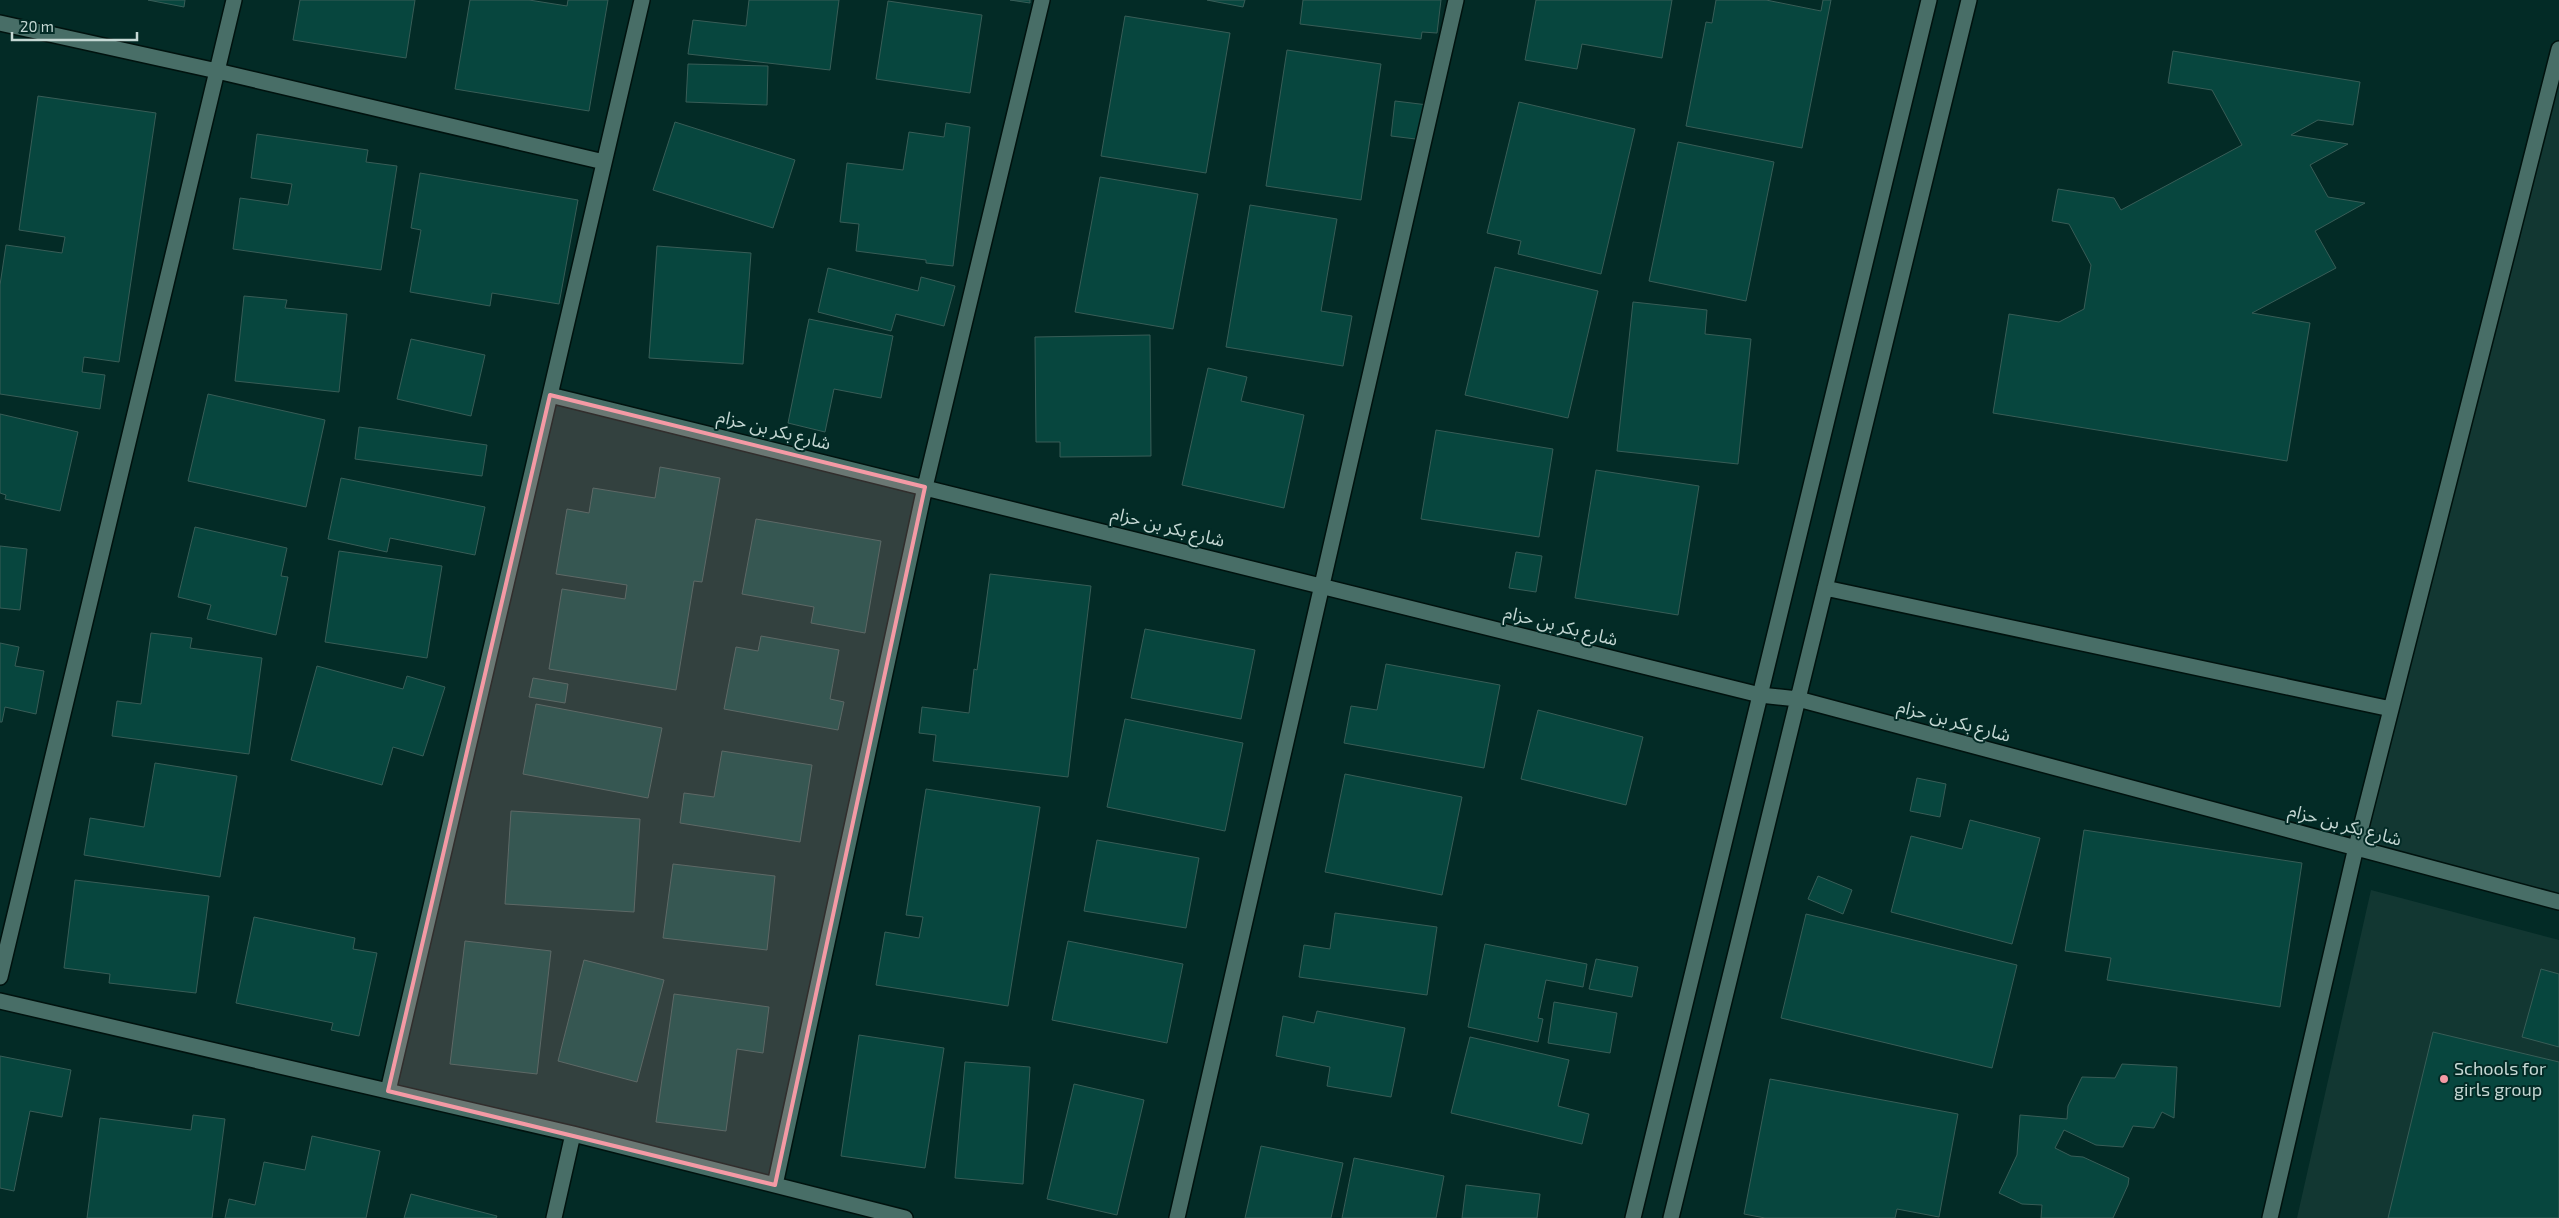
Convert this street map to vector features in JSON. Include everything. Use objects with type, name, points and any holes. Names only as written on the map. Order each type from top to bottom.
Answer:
[{"type":"street","points":[[0,977],[234,0]]},
{"type":"street","points":[[388,1091],[642,0]]},
{"type":"street","points":[[775,1185],[925,487],[1042,0]]},
{"type":"street","points":[[1177,1218],[1456,0]]},
{"type":"street","points":[[1633,1218],[1929,0]]},
{"type":"street","points":[[1671,1218],[1969,0]]},
{"type":"street","points":[[0,22],[604,162]]},
{"type":"street","points":[[2270,1218],[2356,847],[2559,49]]},
{"type":"street","name":"شارع بكر بن حزام","points":[[550,395],[1760,695],[1798,699],[2559,902]]},
{"type":"street","points":[[1825,588],[2391,709]]},
{"type":"street","points":[[0,1001],[572,1134],[905,1218]]},
{"type":"street","points":[[554,1218],[572,1134]]},
{"type":"highlighted area","points":[[550,395],[925,487],[775,1185],[388,1091]]},
{"type":"shaded area","points":[[2559,49],[2559,900],[2356,847]]},
{"type":"shaded area","name":"Schools for girls group","points":[[2371,890],[2559,940],[2559,1218],[2297,1218]]},
{"type":"building","points":[[148,0],[185,0],[184,7]]},
{"type":"building","points":[[300,0],[415,0],[406,58],[293,40]]},
{"type":"building","points":[[470,0],[529,0],[567,6],[568,0],[608,0],[589,111],[455,89]]},
{"type":"building","points":[[749,0],[839,0],[830,70],[688,54],[693,20],[746,26]]},
{"type":"building","points":[[1010,0],[1030,0],[1030,3]]},
{"type":"building","points":[[1207,0],[1245,0],[1243,7]]},
{"type":"building","points":[[1303,0],[1441,0],[1437,33],[1422,32],[1421,39],[1300,24]]},
{"type":"building","points":[[1536,0],[1672,0],[1662,58],[1582,44],[1577,69],[1525,60]]},
{"type":"building","points":[[1716,0],[1766,0],[1821,11],[1823,0],[1831,0],[1802,148],[1686,126],[1706,22],[1712,23]]},
{"type":"building","points":[[888,1],[982,15],[970,93],[876,79]]},
{"type":"building","points":[[1125,16],[1230,33],[1206,173],[1101,156]]},
{"type":"building","points":[[1287,50],[1381,64],[1361,200],[1266,186]]},
{"type":"building","points":[[2173,51],[2360,82],[2353,125],[2318,120],[2291,135],[2348,144],[2310,165],[2328,197],[2365,203],[2315,231],[2336,268],[2252,313],[2310,323],[2287,461],[1993,413],[2009,314],[2059,322],[2084,309],[2091,265],[2069,224],[2052,221],[2058,189],[2114,198],[2121,210],[2242,145],[2212,90],[2168,83]]},
{"type":"building","points":[[688,64],[768,66],[767,105],[686,102]]},
{"type":"building","points":[[38,96],[156,113],[119,362],[84,357],[82,372],[105,375],[100,409],[0,394],[0,285],[6,245],[62,253],[65,237],[19,230]]},
{"type":"building","points":[[1395,101],[1428,105],[1424,140],[1391,136]]},
{"type":"building","points":[[1519,102],[1635,129],[1601,274],[1518,254],[1521,241],[1487,233]]},
{"type":"building","points":[[675,122],[795,160],[773,228],[653,190]]},
{"type":"building","points":[[946,123],[970,127],[953,266],[926,263],[926,260],[856,251],[859,224],[840,222],[847,163],[903,170],[909,132],[944,137]]},
{"type":"building","points":[[257,134],[368,150],[366,162],[397,166],[381,270],[233,249],[240,198],[288,205],[292,184],[251,178]]},
{"type":"building","points":[[1678,142],[1774,162],[1746,301],[1649,281]]},
{"type":"building","points":[[420,173],[578,200],[559,304],[492,293],[490,306],[410,292],[421,230],[411,228]]},
{"type":"building","points":[[1100,177],[1198,194],[1173,329],[1075,312]]},
{"type":"building","points":[[1250,205],[1337,219],[1321,311],[1352,316],[1343,366],[1226,347]]},
{"type":"building","points":[[657,246],[751,253],[743,364],[649,358]]},
{"type":"building","points":[[1495,267],[1598,291],[1568,418],[1465,395]]},
{"type":"building","points":[[828,268],[918,291],[921,277],[955,286],[944,326],[896,314],[891,331],[818,312]]},
{"type":"building","points":[[244,296],[287,300],[285,308],[347,314],[339,392],[235,381]]},
{"type":"building","points":[[1633,302],[1707,310],[1705,334],[1751,339],[1738,464],[1617,451]]},
{"type":"building","points":[[809,319],[893,336],[881,398],[834,389],[825,432],[788,423]]},
{"type":"building","points":[[1150,335],[1151,456],[1060,457],[1060,442],[1036,442],[1035,337]]},
{"type":"building","points":[[411,339],[485,355],[471,416],[397,399]]},
{"type":"building","points":[[1208,368],[1247,377],[1241,401],[1304,415],[1284,508],[1182,485]]},
{"type":"building","points":[[208,394],[325,420],[306,507],[188,481]]},
{"type":"building","points":[[0,414],[78,432],[60,511],[5,499],[6,495],[0,493]]},
{"type":"building","points":[[359,427],[487,445],[482,476],[355,459]]},
{"type":"building","points":[[1436,430],[1553,449],[1539,537],[1421,519]]},
{"type":"building","points":[[660,467],[720,478],[702,582],[694,581],[676,690],[549,669],[562,589],[625,599],[627,585],[556,574],[567,509],[589,513],[593,488],[655,498]]},
{"type":"building","points":[[1596,470],[1699,486],[1678,615],[1575,598]]},
{"type":"building","points":[[341,478],[485,507],[475,555],[390,538],[387,552],[328,539]]},
{"type":"building","points":[[756,519],[881,541],[865,633],[811,623],[814,607],[742,594]]},
{"type":"building","points":[[195,527],[287,548],[281,576],[288,577],[276,635],[207,619],[211,605],[178,597]]},
{"type":"building","points":[[0,546],[27,549],[20,610],[0,608]]},
{"type":"building","points":[[339,551],[442,566],[427,658],[325,642]]},
{"type":"building","points":[[1516,552],[1542,556],[1536,592],[1509,588]]},
{"type":"building","points":[[990,574],[1091,586],[1068,777],[933,761],[936,735],[919,733],[922,707],[969,713],[974,669],[977,670]]},
{"type":"building","points":[[1145,629],[1255,650],[1241,719],[1131,698]]},
{"type":"building","points":[[151,633],[192,638],[190,648],[262,658],[249,754],[112,736],[117,701],[141,704]]},
{"type":"building","points":[[761,636],[839,650],[830,699],[844,702],[838,730],[724,709],[736,647],[758,651]]},
{"type":"building","points":[[0,643],[19,647],[15,666],[44,671],[36,714],[5,707],[2,722],[0,722]]},
{"type":"building","points":[[1386,664],[1500,685],[1484,768],[1344,743],[1351,706],[1377,710]]},
{"type":"building","points":[[317,666],[403,689],[407,676],[445,687],[423,756],[393,747],[382,785],[291,760]]},
{"type":"building","points":[[533,678],[568,684],[565,703],[529,697]]},
{"type":"building","points":[[536,704],[662,728],[648,798],[523,774]]},
{"type":"building","points":[[1538,710],[1643,737],[1626,805],[1521,779]]},
{"type":"building","points":[[1125,719],[1243,743],[1225,831],[1107,807]]},
{"type":"building","points":[[722,751],[812,765],[800,842],[680,823],[684,793],[714,797]]},
{"type":"building","points":[[155,763],[237,776],[220,877],[84,855],[90,818],[144,827]]},
{"type":"building","points":[[1345,774],[1462,797],[1442,895],[1325,872]]},
{"type":"building","points":[[1917,778],[1946,784],[1940,817],[1910,811]]},
{"type":"building","points":[[926,789],[1040,807],[1008,1006],[876,985],[885,932],[919,938],[923,917],[906,915]]},
{"type":"building","points":[[511,811],[640,819],[634,912],[505,904]]},
{"type":"building","points":[[1970,820],[2040,838],[2012,944],[1891,912],[1911,836],[1962,849]]},
{"type":"building","points":[[2084,830],[2302,863],[2280,1007],[2107,980],[2111,958],[2065,951]]},
{"type":"building","points":[[1097,840],[1199,858],[1186,928],[1084,911]]},
{"type":"building","points":[[673,864],[775,876],[767,950],[663,938]]},
{"type":"building","points":[[1818,876],[1852,890],[1843,914],[1808,899]]},
{"type":"building","points":[[75,880],[209,896],[196,993],[109,983],[110,974],[64,968]]},
{"type":"building","points":[[1335,913],[1437,927],[1427,995],[1299,977],[1304,945],[1330,949]]},
{"type":"building","points":[[1806,914],[2017,965],[1992,1068],[1781,1018]]},
{"type":"building","points":[[254,917],[355,938],[353,949],[377,953],[359,1036],[331,1030],[333,1023],[236,1003]]},
{"type":"building","points":[[465,941],[551,951],[537,1074],[450,1064]]},
{"type":"building","points":[[1068,941],[1183,964],[1167,1043],[1052,1020]]},
{"type":"building","points":[[1485,944],[1587,964],[1583,987],[1546,980],[1538,1018],[1543,1019],[1538,1042],[1468,1027]]},
{"type":"building","points":[[1596,959],[1638,967],[1632,997],[1589,989]]},
{"type":"building","points":[[584,960],[664,980],[637,1082],[558,1061]]},
{"type":"building","points":[[2541,969],[2559,974],[2559,1047],[2522,1037]]},
{"type":"building","points":[[674,994],[769,1007],[763,1053],[737,1049],[726,1131],[656,1122]]},
{"type":"building","points":[[1554,1002],[1617,1013],[1610,1053],[1548,1043]]},
{"type":"building","points":[[1317,1011],[1405,1028],[1391,1097],[1327,1086],[1330,1067],[1276,1056],[1283,1016],[1314,1023]]},
{"type":"building","points":[[2433,1032],[2559,1062],[2559,1218],[2388,1218]]},
{"type":"building","points":[[859,1035],[944,1048],[925,1168],[841,1156]]},
{"type":"building","points":[[1470,1037],[1569,1060],[1558,1106],[1589,1114],[1582,1144],[1451,1113]]},
{"type":"building","points":[[0,1056],[71,1070],[62,1117],[30,1111],[14,1191],[0,1188]]},
{"type":"building","points":[[965,1062],[1030,1067],[1023,1184],[955,1178]]},
{"type":"building","points":[[2122,1064],[2177,1067],[2174,1118],[2162,1112],[2154,1128],[2133,1126],[2123,1147],[2096,1145],[2064,1130],[2055,1148],[2071,1156],[2083,1157],[2129,1178],[2128,1185],[2113,1218],[2041,1218],[2042,1205],[2022,1204],[1999,1193],[2017,1155],[2020,1115],[2067,1119],[2068,1106],[2082,1077],[2115,1078]]},
{"type":"building","points":[[1770,1079],[1958,1114],[1939,1217],[1897,1209],[1895,1218],[1765,1218],[1744,1214]]},
{"type":"building","points":[[1074,1084],[1144,1100],[1117,1215],[1047,1199]]},
{"type":"building","points":[[193,1115],[225,1119],[212,1218],[87,1218],[100,1118],[191,1130]]},
{"type":"building","points":[[312,1136],[380,1151],[366,1218],[225,1218],[229,1199],[255,1205],[264,1162],[305,1170]]},
{"type":"building","points":[[1261,1146],[1343,1163],[1331,1218],[1245,1218]]},
{"type":"building","points":[[1354,1158],[1444,1176],[1436,1218],[1342,1218]]},
{"type":"building","points":[[1466,1185],[1540,1194],[1537,1218],[1462,1218]]},
{"type":"building","points":[[411,1194],[497,1216],[496,1218],[404,1218]]},
{"type":"place","name":"Schools for girls group","points":[[2444,1079]]}]
